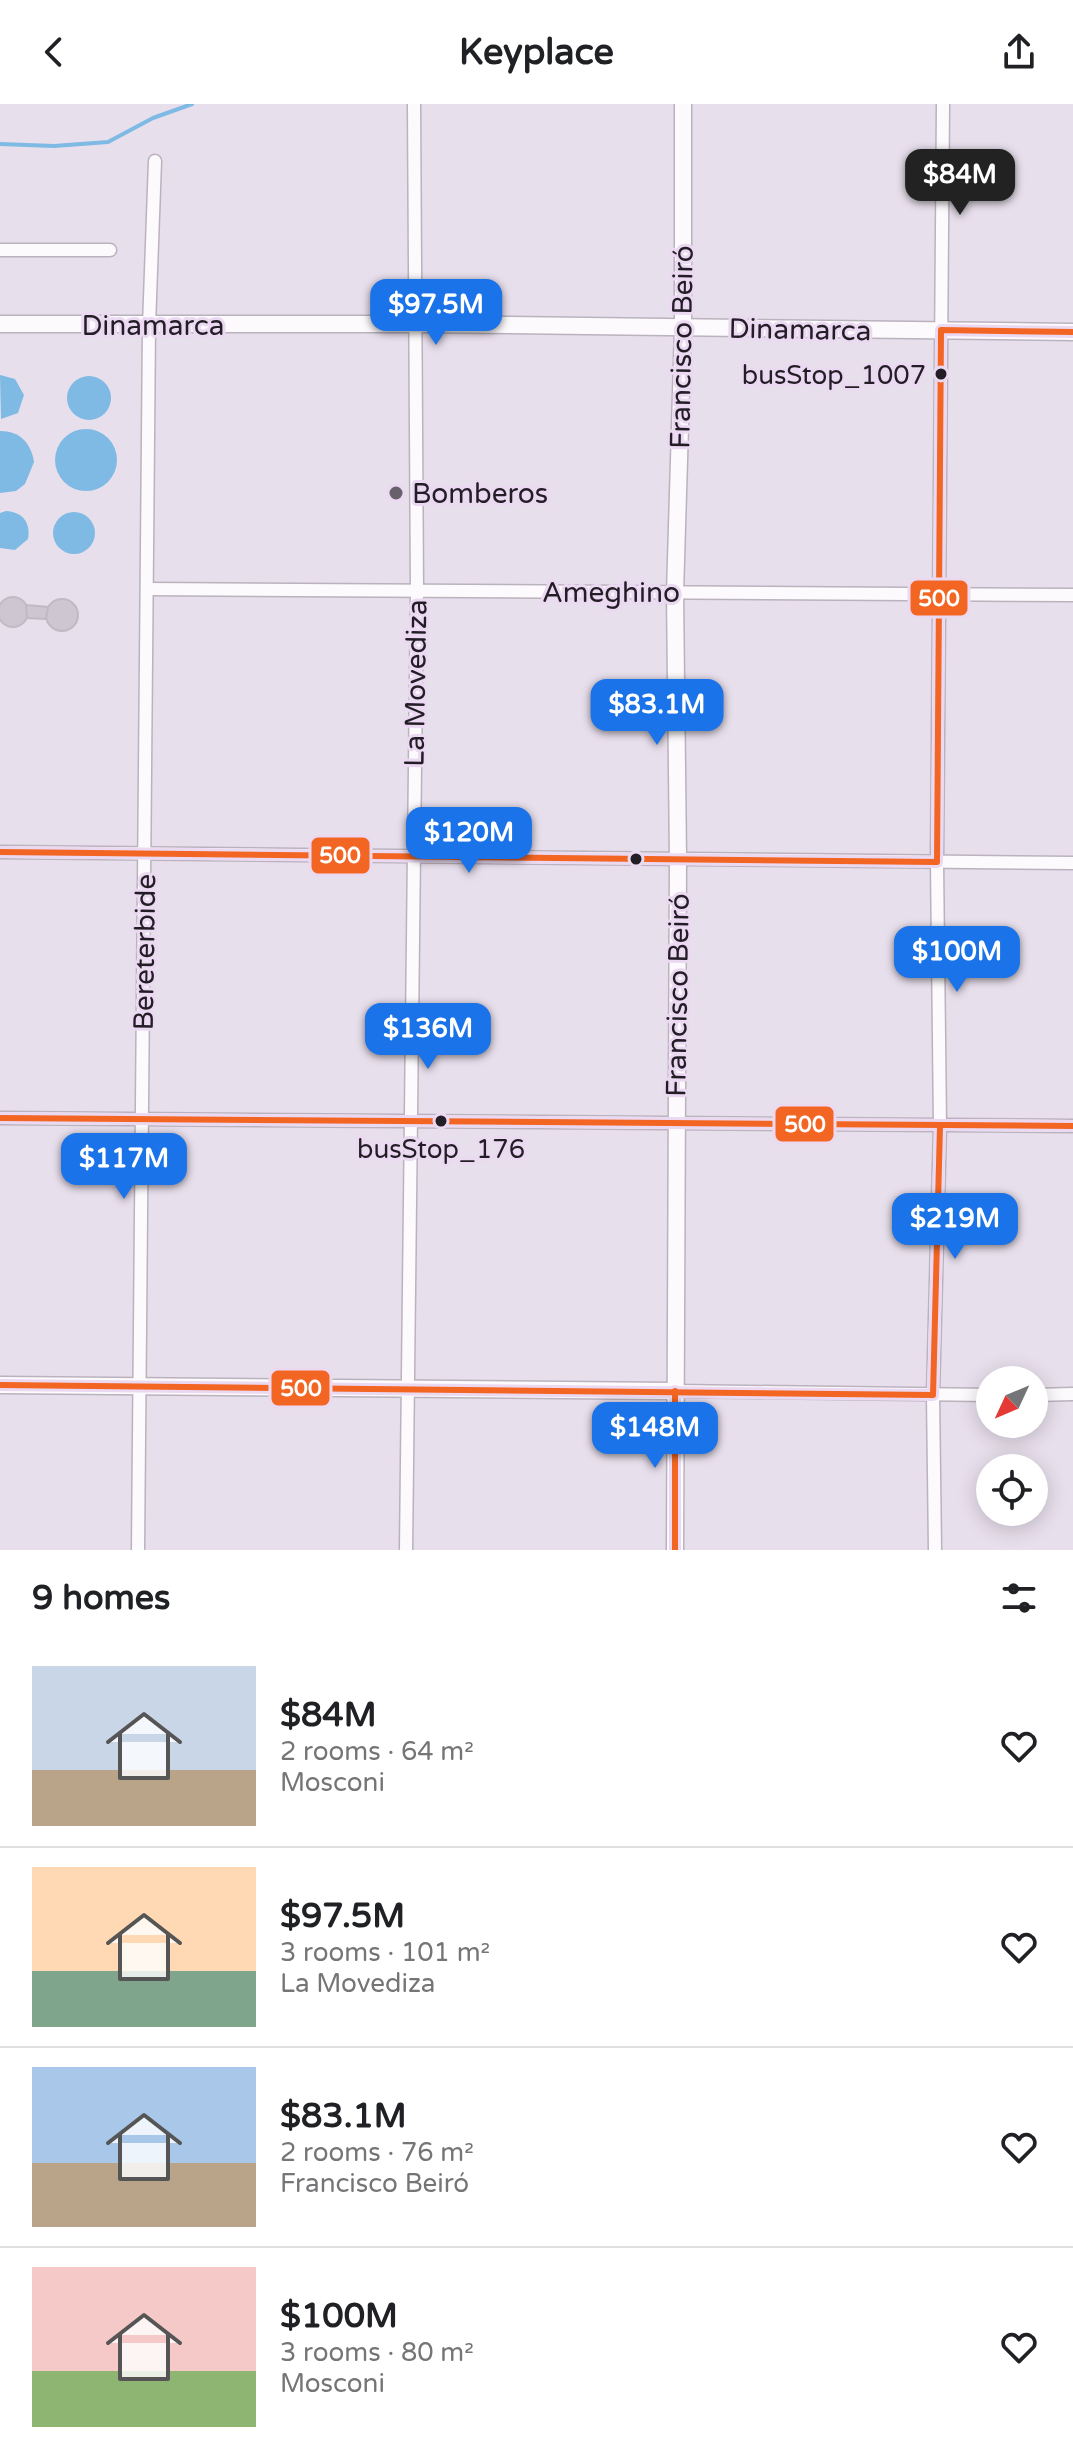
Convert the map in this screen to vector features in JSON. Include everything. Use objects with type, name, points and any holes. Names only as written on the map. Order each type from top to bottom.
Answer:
[{"type":"street","name":"La Movediza","points":[[406,1550],[417,591],[418,324],[414,104]]},
{"type":"street","name":"Francisco Beiró","points":[[675,1550],[678,859],[675,593],[683,327],[683,104]]},
{"type":"street","points":[[935,1550],[933,1395],[940,1126],[937,862],[943,104]]},
{"type":"street","name":"Bereterbide","points":[[138,1550],[149,326],[155,161]]},
{"type":"street","points":[[0,250],[110,250]]},
{"type":"street","name":"Dinamarca","points":[[0,324],[418,324],[1073,332]]},
{"type":"street","name":"Ameghino","points":[[148,589],[1073,595]]},
{"type":"street","points":[[0,852],[1073,863]]},
{"type":"street","points":[[0,1118],[1073,1126]]},
{"type":"street","points":[[0,1385],[976,1395]]},
{"type":"street","points":[[1048,1395],[1073,1394]]},
{"type":"water","points":[[0,375],[15,379],[24,395],[18,413],[1,419]]},
{"type":"water","points":[[89,376],[104,383],[111,398],[104,413],[89,420],[74,413],[67,398],[74,383]]},
{"type":"water","points":[[86,429],[108,438],[117,460],[108,482],[86,491],[64,482],[55,460],[64,438]]},
{"type":"water","points":[[0,431],[19,436],[27,444],[34,462],[25,484],[16,491],[0,493]]},
{"type":"water","points":[[6,511],[21,516],[27,523],[28,539],[15,550],[0,548],[0,513]]},
{"type":"water","points":[[74,512],[89,518],[95,533],[89,548],[74,554],[59,548],[53,533],[59,518]]},
{"type":"building","points":[[7,598],[19,598],[27,606],[27,618],[19,626],[7,626],[-1,618],[-1,606]]},
{"type":"building","points":[[62,599],[73,604],[78,615],[73,626],[62,631],[51,626],[46,615],[51,604]]},
{"type":"building","points":[[26,605],[48,607],[46,619],[27,618]]},
{"type":"waterway","points":[[0,144],[54,146],[108,142],[153,118],[192,104]]},
{"type":"transit line","name":"500","points":[[0,852],[937,862],[941,330],[1073,332]]},
{"type":"transit line","name":"500","points":[[0,1118],[1073,1126]]},
{"type":"transit line","name":"500","points":[[0,1385],[933,1395],[940,1126]]},
{"type":"transit line","name":"500","points":[[675,1391],[675,1550]]},
{"type":"place","name":"busStop_1007","points":[[941,374]]},
{"type":"place","name":"Bomberos","points":[[396,493]]},
{"type":"place","name":"busStop_176","points":[[441,1121]]}]
